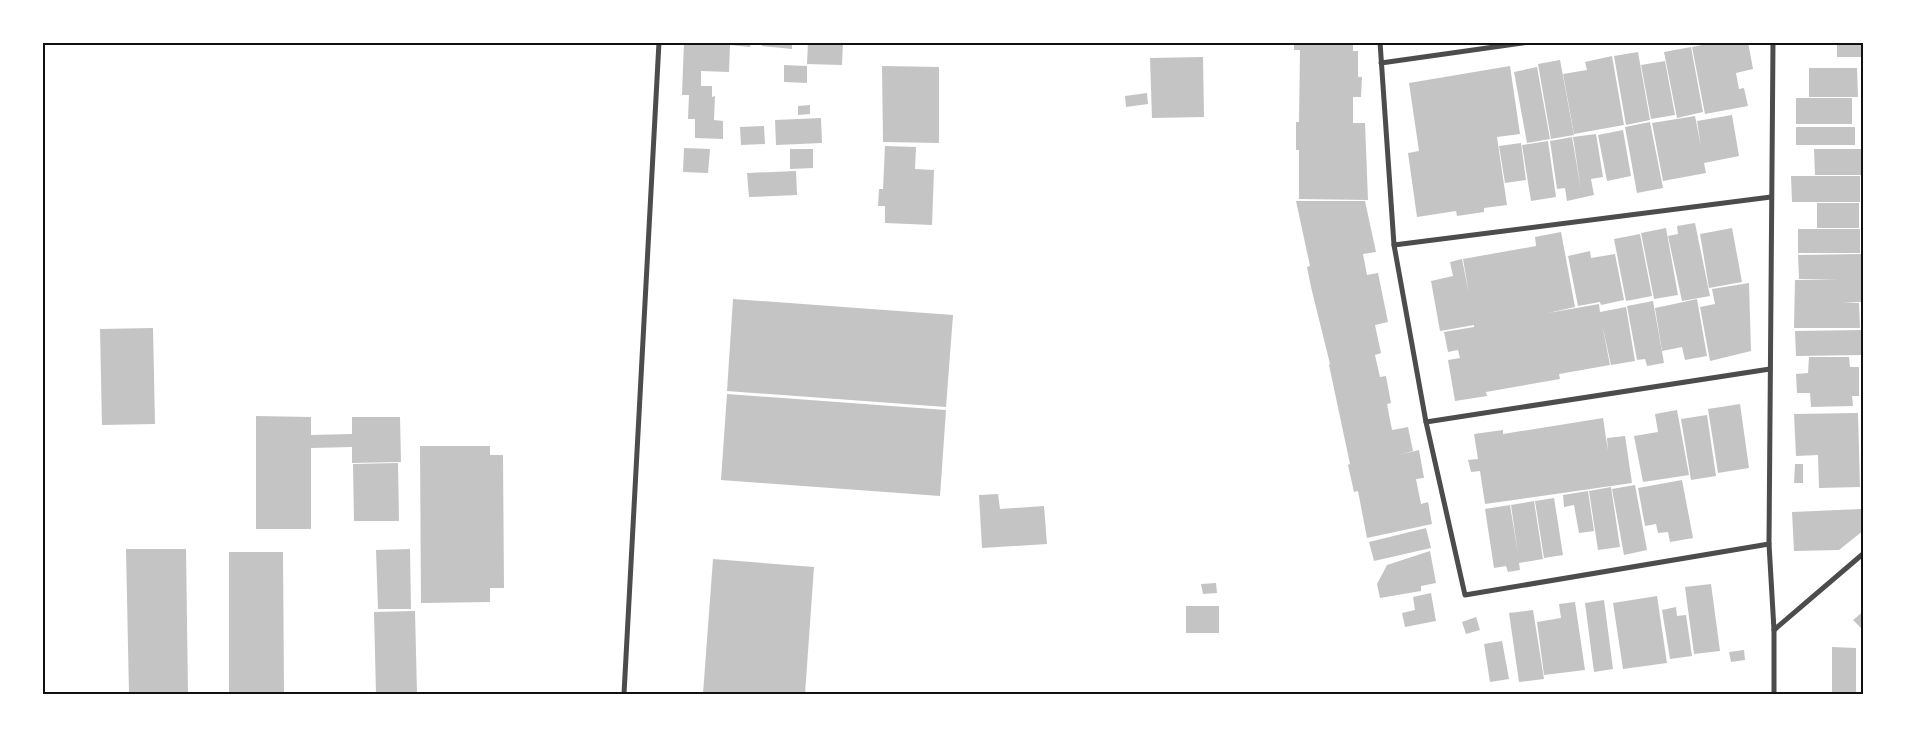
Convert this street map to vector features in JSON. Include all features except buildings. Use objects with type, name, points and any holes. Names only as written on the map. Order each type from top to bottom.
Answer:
[{"type":"street","points":[[624,694],[659,42]]},
{"type":"street","points":[[1380,42],[1394,245],[1426,422],[1465,595],[1769,544]]},
{"type":"street","points":[[1381,63],[1529,42]]},
{"type":"street","points":[[1773,42],[1769,544],[1774,630],[1774,694]]},
{"type":"street","points":[[1394,245],[1772,197]]},
{"type":"street","points":[[1426,422],[1770,369]]},
{"type":"street","points":[[1774,630],[1864,553]]}]
